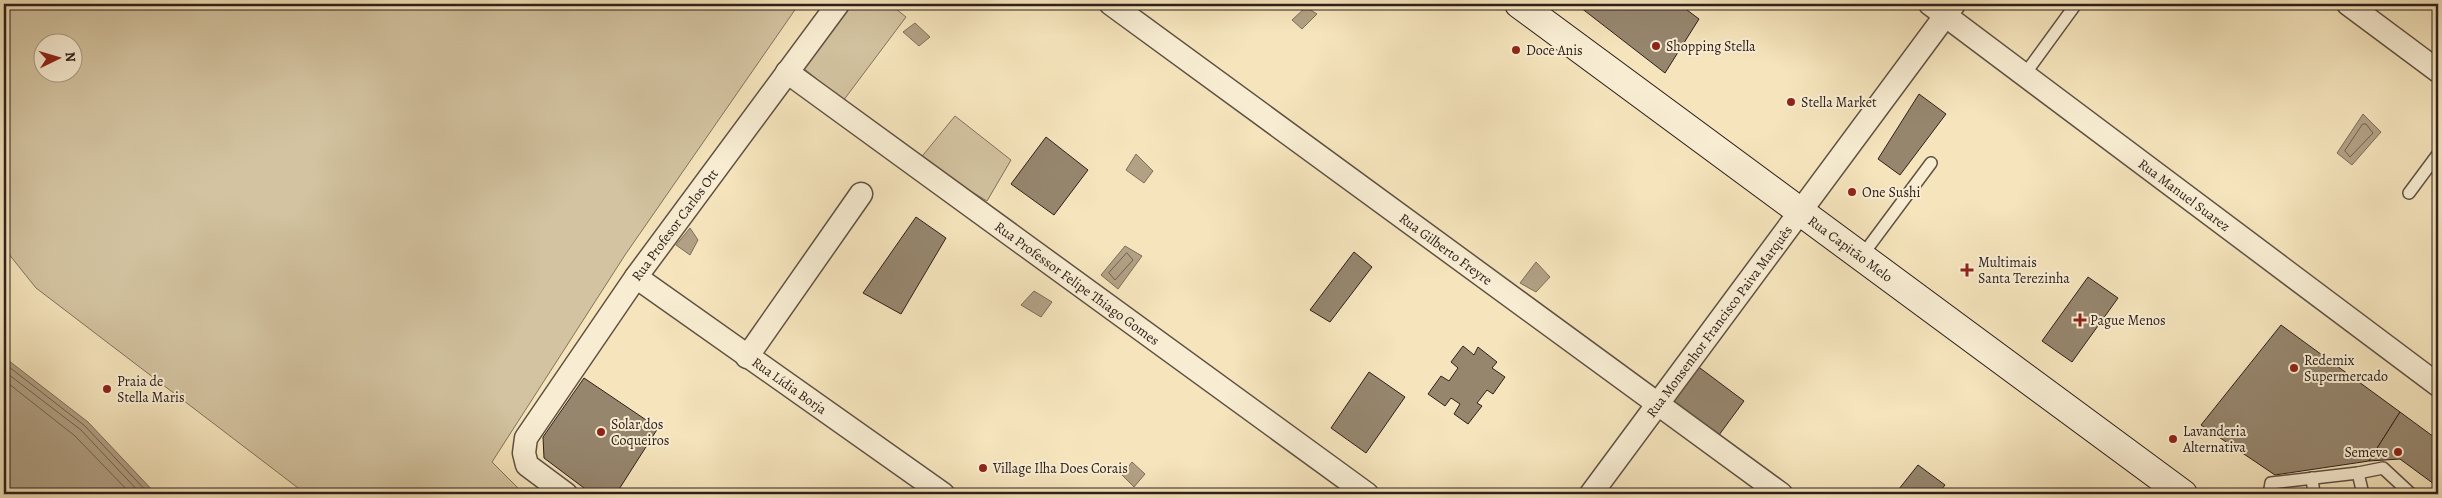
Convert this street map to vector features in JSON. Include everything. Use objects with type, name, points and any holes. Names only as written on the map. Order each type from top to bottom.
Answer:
[{"type":"main road","name":"Rua Capitão Melo","points":[[1524,5],[1800,213],[2183,494]]},
{"type":"street","name":"Rua Profesor Carlos Ott","points":[[566,494],[527,465],[524,453],[526,438],[636,277],[838,4]]},
{"type":"street","name":"Rua Gilberto Freyre","points":[[1111,4],[1780,494]]},
{"type":"street","points":[[2348,4],[2438,71]]},
{"type":"street","name":"Rua Monsenhor Francisco Paiva Marquês","points":[[1591,494],[1800,213],[1943,7]]},
{"type":"street","name":"Rua Manuel Suarez","points":[[1943,7],[2025,74],[2438,386]]},
{"type":"street","name":"Rua Professor Felipe Thiago Gomes","points":[[787,72],[1367,494]]},
{"type":"street","points":[[747,357],[861,194]]},
{"type":"street","name":"Rua Lídia Borja","points":[[636,277],[943,494]]},
{"type":"lane","points":[[2025,74],[2076,4]]},
{"type":"lane","points":[[2409,193],[2438,154]]},
{"type":"lane","points":[[1861,257],[1931,163]]},
{"type":"lane","points":[[2269,494],[2271,483],[2358,473],[2383,468],[2411,494]]},
{"type":"lane","points":[[2358,473],[2363,494]]},
{"type":"lane","points":[[2312,478],[2314,494]]},
{"type":"shaded area","points":[[4,4],[799,4],[625,255],[492,462],[522,492],[528,494],[306,494],[36,288],[4,248]]},
{"type":"shaded area","points":[[845,4],[890,4],[906,17],[843,101],[800,65]]},
{"type":"shaded area","points":[[955,116],[1011,160],[987,201],[919,160]]},
{"type":"water","points":[[1306,7],[1317,14],[1302,29],[1292,20]]},
{"type":"water","points":[[915,23],[930,37],[919,46],[903,32]]},
{"type":"water","points":[[2363,114],[2381,132],[2352,165],[2337,153]]},
{"type":"water","points":[[1136,154],[1153,171],[1144,183],[1126,170]]},
{"type":"water","points":[[690,228],[698,240],[690,255],[676,245]]},
{"type":"water","points":[[1125,246],[1142,256],[1118,289],[1101,275]]},
{"type":"water","points":[[1536,262],[1550,277],[1536,292],[1520,283]]},
{"type":"water","points":[[1034,291],[1052,302],[1041,317],[1021,305]]},
{"type":"water","points":[[4,357],[88,422],[156,494],[4,494]]},
{"type":"water","points":[[1132,462],[1145,474],[1134,487],[1122,475]]},
{"type":"building","name":"Shopping Stella","points":[[1576,4],[1679,4],[1699,19],[1665,73]]},
{"type":"building","points":[[1919,94],[1946,114],[1900,175],[1878,159]]},
{"type":"building","points":[[1046,137],[1088,170],[1054,215],[1011,184]]},
{"type":"building","points":[[916,217],[946,238],[901,314],[863,293]]},
{"type":"building","points":[[1354,252],[1372,267],[1330,322],[1310,310]]},
{"type":"building","name":"Pague Menos","points":[[2088,277],[2118,298],[2072,362],[2042,341]]},
{"type":"building","name":"Redemix Supermercado","points":[[2281,325],[2400,412],[2369,461],[2275,475],[2201,425]]},
{"type":"building","points":[[1463,346],[1474,355],[1478,347],[1497,362],[1492,368],[1505,377],[1493,394],[1487,390],[1477,403],[1482,406],[1468,424],[1454,414],[1460,404],[1451,398],[1445,406],[1428,394],[1441,376],[1449,381],[1458,368],[1451,362]]},
{"type":"building","points":[[1696,365],[1744,401],[1719,435],[1673,401]]},
{"type":"building","points":[[1369,372],[1405,397],[1366,453],[1331,428]]},
{"type":"building","name":"Solar dos Coqueiros","points":[[584,378],[658,428],[616,494],[592,494],[544,458],[543,437]]},
{"type":"building","points":[[2400,412],[2438,440],[2438,487],[2400,459],[2369,461]]},
{"type":"building","points":[[1918,465],[1945,485],[1938,494],[1895,494]]},
{"type":"place","name":"Shopping Stella","points":[[1656,46]]},
{"type":"place","name":"Doce Anis","points":[[1516,50]]},
{"type":"place","name":"Stella Market","points":[[1791,102]]},
{"type":"place","name":"One Sushi","points":[[1852,192]]},
{"type":"place","name":"Multimais Santa Terezinha","points":[[1967,270]]},
{"type":"place","name":"Pague Menos","points":[[2080,320]]},
{"type":"place","name":"Redemix Supermercado","points":[[2294,368]]},
{"type":"place","name":"Praia de Stella Maris","points":[[107,389]]},
{"type":"place","name":"Solar dos Coqueiros","points":[[601,432]]},
{"type":"place","name":"Lavanderia Alternativa","points":[[2173,439]]},
{"type":"place","name":"Semeve","points":[[2398,452]]},
{"type":"place","name":"Village Ilha Does Corais","points":[[983,468]]}]
